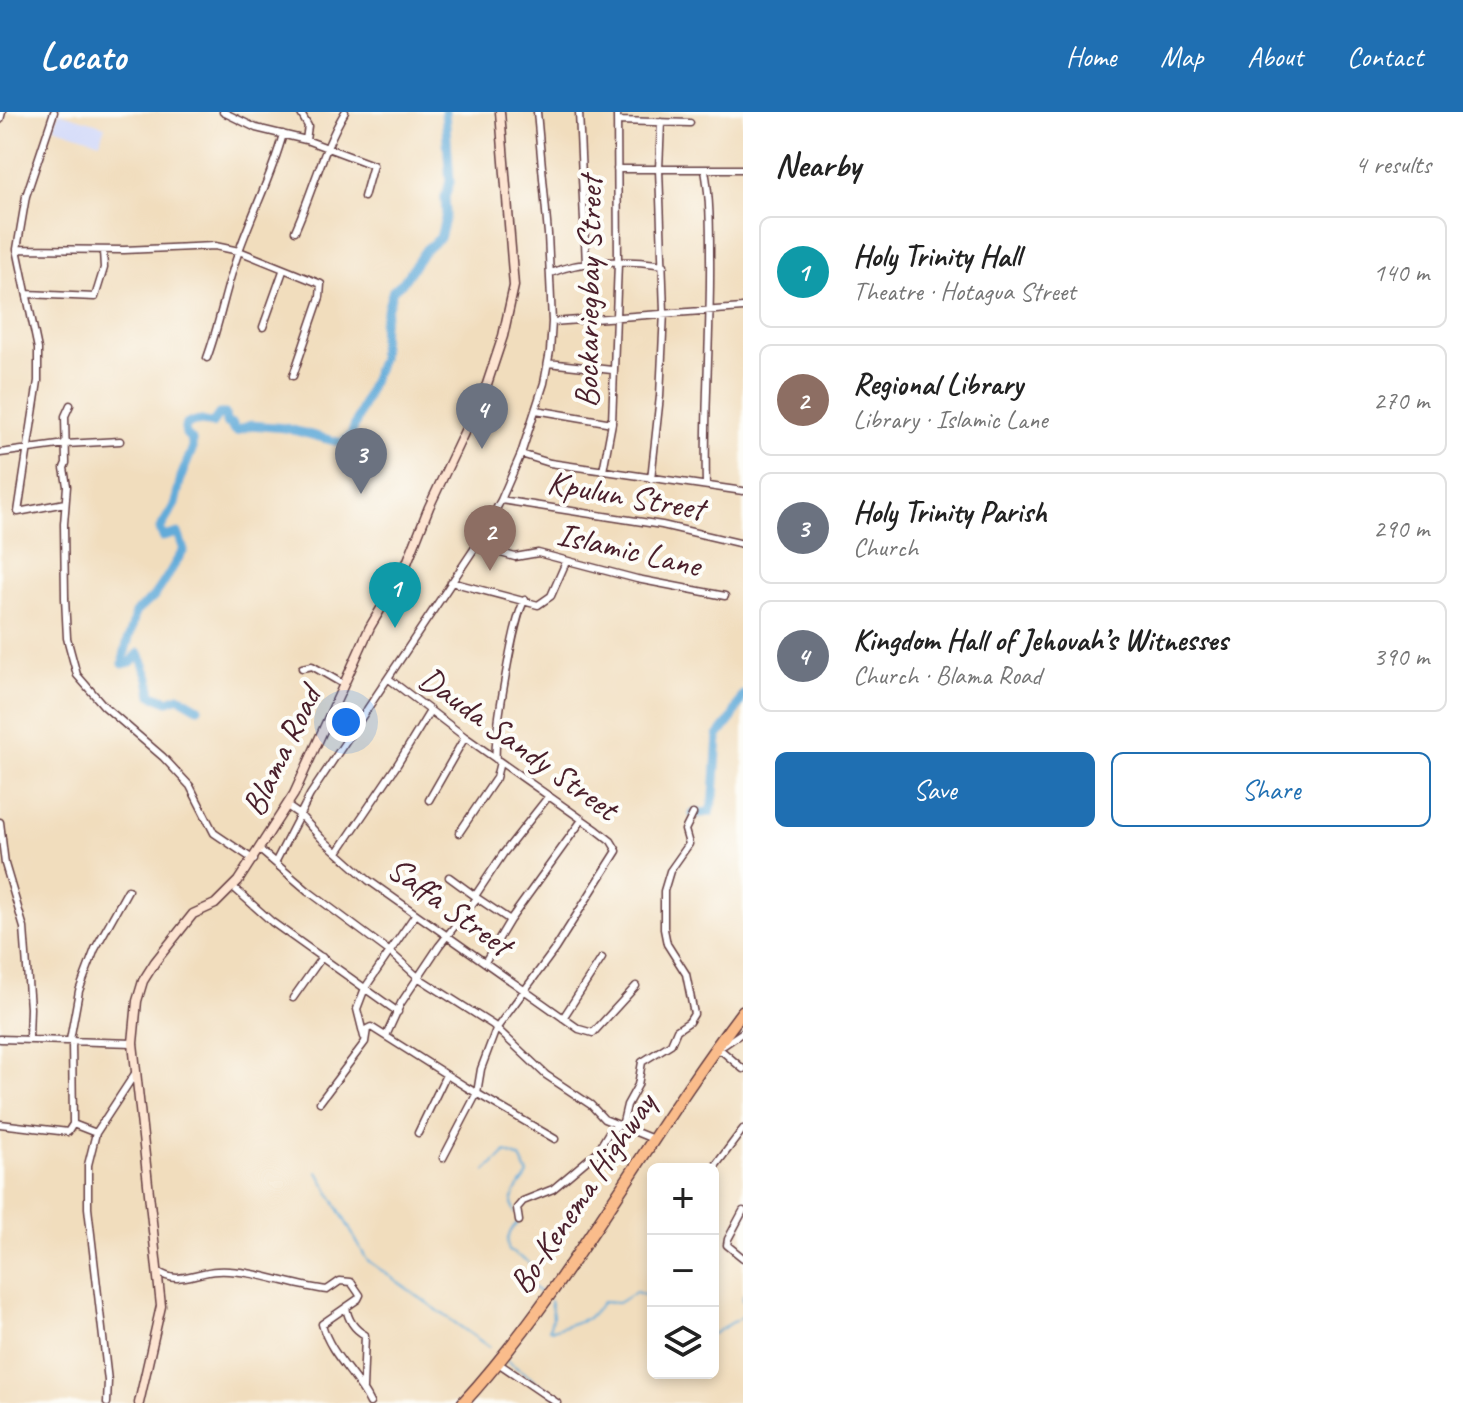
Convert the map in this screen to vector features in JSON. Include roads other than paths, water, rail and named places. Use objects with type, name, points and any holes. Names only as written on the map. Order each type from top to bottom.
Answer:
[{"type":"highway","name":"Bo-Kenema Highway","points":[[463,1403],[540,1307],[743,1011]]},
{"type":"street","points":[[0,120],[2,112]]},
{"type":"street","points":[[54,112],[26,196],[17,249],[38,349],[38,381],[18,512],[65,503]]},
{"type":"street","points":[[223,112],[256,128],[306,140],[373,165],[364,197]]},
{"type":"street","points":[[241,120],[246,112]]},
{"type":"street","points":[[300,112],[308,126],[306,140]]},
{"type":"street","points":[[295,231],[331,136],[345,112]]},
{"type":"street","name":"Blama Road","points":[[133,1043],[137,1001],[143,981],[155,962],[193,914],[215,904],[233,887],[254,860],[287,806],[370,627],[405,568],[429,507],[487,384],[513,300],[515,269],[500,112]]},
{"type":"street","points":[[276,861],[310,795],[476,546],[521,454],[548,363],[552,322],[551,273],[537,112]]},
{"type":"street","points":[[579,112],[586,264]]},
{"type":"street","name":"Bockariegbay Street","points":[[603,471],[612,423],[618,263],[617,112]]},
{"type":"street","points":[[617,121],[690,123]]},
{"type":"street","points":[[651,479],[660,396],[664,312],[659,169],[661,122]]},
{"type":"street","points":[[207,358],[239,251],[264,194],[283,134]]},
{"type":"street","points":[[617,169],[743,169]]},
{"type":"street","points":[[705,170],[709,192],[711,309],[706,485]]},
{"type":"street","points":[[17,249],[215,246],[239,251],[321,284],[320,297],[293,376]]},
{"type":"street","points":[[27,294],[95,297],[104,268],[103,250]]},
{"type":"street","points":[[551,273],[586,264],[664,265]]},
{"type":"street","points":[[263,327],[283,271]]},
{"type":"street","points":[[552,322],[743,308]]},
{"type":"street","points":[[548,363],[612,370]]},
{"type":"street","points":[[70,405],[65,416],[64,468],[67,486],[67,638],[77,675],[104,706],[178,773],[195,793],[214,833],[254,860]]},
{"type":"street","points":[[536,410],[612,423]]},
{"type":"street","points":[[0,453],[120,441]]},
{"type":"street","points":[[521,454],[550,463],[743,491]]},
{"type":"street","name":"Kpulun Street","points":[[501,500],[608,515],[743,544]]},
{"type":"street","name":"Islamic Lane","points":[[476,546],[515,557],[538,553],[566,562],[725,596]]},
{"type":"street","points":[[451,582],[538,605],[551,596],[566,562]]},
{"type":"street","points":[[459,833],[492,785],[498,760],[496,736],[513,634],[520,606],[525,600]]},
{"type":"street","points":[[302,668],[312,666],[343,684]]},
{"type":"street","name":"Dauda Sandy Street","points":[[389,679],[611,841],[617,851],[555,949],[524,991]]},
{"type":"street","points":[[338,852],[430,711]]},
{"type":"street","points":[[429,800],[465,737]]},
{"type":"street","points":[[386,1036],[419,978],[503,854],[548,797]]},
{"type":"street","name":"Saffa Street","points":[[287,806],[368,880],[579,1029],[593,1033],[636,986]]},
{"type":"street","points":[[519,1221],[517,1208],[523,1201],[553,1189],[597,1152],[609,1132],[620,1125],[638,1085],[642,1062],[671,1044],[677,1030],[694,1014],[686,974],[667,944],[664,912],[664,891],[670,871],[689,844],[685,830],[693,814]]},
{"type":"street","points":[[485,962],[510,920],[582,820]]},
{"type":"street","points":[[0,822],[5,864],[24,928],[29,1038]]},
{"type":"street","points":[[260,850],[419,978],[496,1029],[546,1075],[591,1105],[604,1119],[653,1139]]},
{"type":"street","points":[[449,877],[510,920]]},
{"type":"street","points":[[233,887],[272,922],[398,1012]]},
{"type":"street","points":[[0,1124],[68,1132],[73,1124],[71,1040],[79,991],[95,949],[128,890]]},
{"type":"street","points":[[365,1042],[358,1004],[365,988],[415,915]]},
{"type":"street","points":[[293,998],[322,957]]},
{"type":"street","points":[[563,1018],[602,958]]},
{"type":"street","points":[[443,1158],[477,1093],[481,1069],[496,1029],[524,991]]},
{"type":"street","points":[[320,1102],[365,1042],[367,1029],[371,1027],[555,1139]]},
{"type":"street","points":[[743,1032],[724,1043],[718,1051],[743,1069]]},
{"type":"street","points":[[0,1039],[133,1043],[161,1306],[139,1403]]},
{"type":"street","points":[[107,1403],[108,1381],[88,1208],[88,1165],[96,1133],[136,1072]]},
{"type":"street","points":[[418,1133],[446,1075]]},
{"type":"street","points":[[73,1124],[96,1133]]},
{"type":"street","points":[[718,1163],[743,1129]]},
{"type":"street","points":[[743,1211],[727,1245],[743,1258]]},
{"type":"street","points":[[157,1271],[167,1278],[178,1279],[216,1271],[269,1277],[327,1290],[340,1281],[351,1282],[360,1295],[322,1324],[344,1367],[363,1389],[370,1403]]},
{"type":"street","points":[[346,1307],[356,1330],[365,1335],[363,1389]]},
{"type":"street","points":[[498,1363],[557,1403]]},
{"type":"waterway","points":[[198,708],[179,697],[168,701],[152,695],[139,653],[131,662],[123,664],[135,613],[155,595],[184,550],[178,533],[163,537],[160,529],[175,504],[192,450],[192,440],[185,428],[188,423],[202,421],[212,424],[219,414],[225,414],[226,423],[233,424],[232,428],[236,431],[251,425],[285,428],[342,443],[351,435],[381,359],[383,323],[393,290],[403,282],[426,249],[440,238],[450,182],[445,112]]},
{"type":"waterway","points":[[693,814],[710,812],[718,736],[732,718],[743,695]]},
{"type":"waterway","points":[[486,1171],[506,1152],[520,1158],[528,1174],[513,1197],[515,1213]]},
{"type":"waterway","points":[[318,1172],[367,1260],[489,1347]]},
{"type":"waterway","points":[[518,1222],[509,1235],[509,1251],[527,1261],[534,1269],[529,1284],[542,1294]]},
{"type":"waterway","points":[[550,1301],[553,1316],[549,1329],[553,1330],[588,1318],[603,1302],[618,1303],[636,1292],[647,1296]]},
{"type":"waterway","points":[[743,1296],[743,1301]]},
{"type":"waterway","points":[[719,1330],[743,1316]]},
{"type":"waterway","points":[[506,1360],[566,1403]]},
{"type":"place","name":"Kingdom Hall of Jehovah’s Witnesses","points":[[482,449]]},
{"type":"place","name":"Holy Trinity Parish","points":[[361,494]]},
{"type":"place","name":"Regional Library","points":[[490,571]]},
{"type":"place","name":"Holy Trinity Hall","points":[[395,628]]}]
